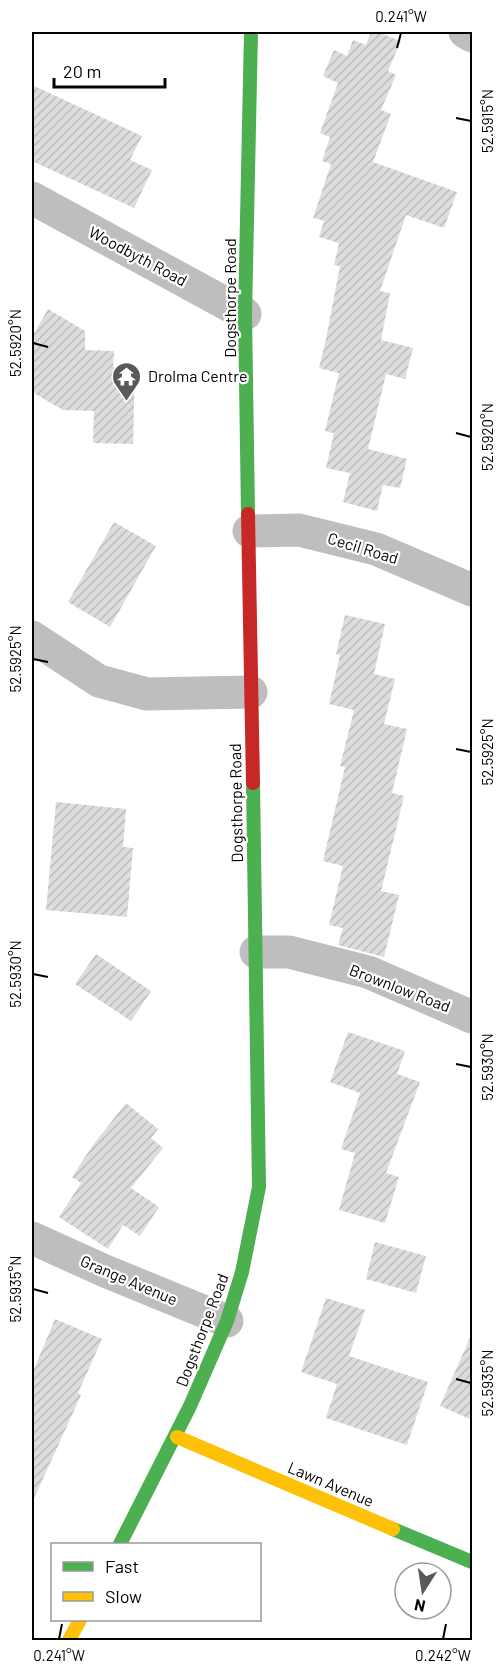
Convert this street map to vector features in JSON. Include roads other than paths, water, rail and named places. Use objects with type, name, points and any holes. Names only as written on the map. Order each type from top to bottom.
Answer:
[{"type":"street","name":"Dogsthorpe Road","points":[[121,1543],[177,1437],[227,1321],[246,1258],[259,1187],[245,314],[250,32]]},
{"type":"street","points":[[465,32],[472,36]]},
{"type":"street","name":"Woodbyth Road","points":[[32,198],[245,314]]},
{"type":"street","name":"Cecil Road","points":[[249,531],[299,530],[376,549],[472,590]]},
{"type":"street","points":[[32,637],[99,681],[147,694],[250,692]]},
{"type":"street","name":"Brownlow Road","points":[[256,952],[289,952],[368,972],[472,1017]]},
{"type":"street","name":"Grange Avenue","points":[[32,1238],[227,1321]]},
{"type":"street","name":"Lawn Avenue","points":[[177,1437],[472,1562]]},
{"type":"street","points":[[69,1641],[79,1621]]},
{"type":"place","name":"Drolma Centre","points":[[127,402]]}]
